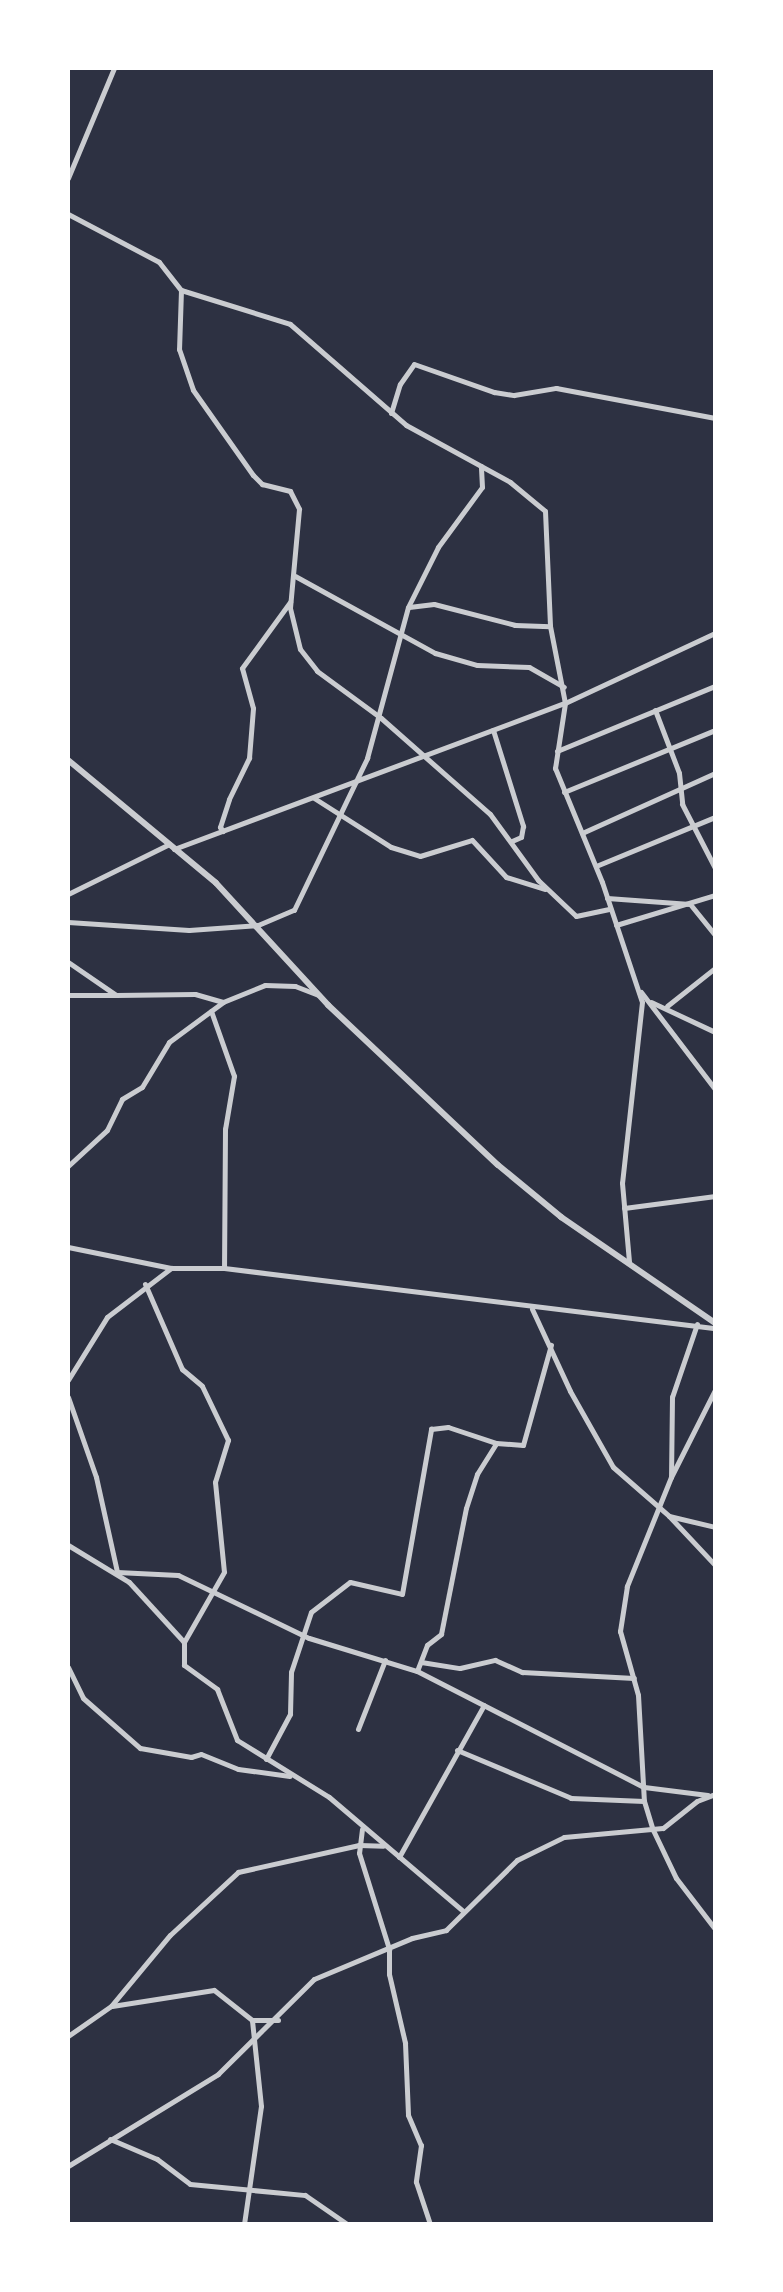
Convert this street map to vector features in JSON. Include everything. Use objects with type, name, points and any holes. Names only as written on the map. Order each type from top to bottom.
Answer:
[{"type":"street","points":[[68,178],[114,68]]},
{"type":"street","points":[[68,214],[159,262],[181,290],[290,324],[391,413],[481,465],[545,511],[550,626],[565,703],[555,768],[596,866],[640,992],[638,1064],[622,1183],[629,1262]]},
{"type":"street","points":[[181,290],[179,349],[193,390],[253,475],[262,484],[290,491],[299,509],[291,601],[300,649],[311,664],[381,718],[490,814],[538,880],[576,916],[610,909]]},
{"type":"street","points":[[391,413],[400,384],[414,364],[494,392],[514,395],[556,388],[715,418]]},
{"type":"street","points":[[68,922],[189,930],[258,925],[294,910],[358,778],[381,718],[408,607],[438,547],[482,487],[481,465]]},
{"type":"street","points":[[295,576],[435,653],[472,664],[529,667],[564,687]]},
{"type":"street","points":[[223,831],[220,827],[229,799],[249,758],[253,708],[242,668],[291,601]]},
{"type":"street","points":[[408,607],[434,604],[515,625],[550,626]]},
{"type":"street","points":[[68,894],[171,847],[314,798],[421,753],[565,703],[715,633]]},
{"type":"street","points":[[557,751],[715,686]]},
{"type":"street","points":[[655,710],[692,823],[713,857],[715,868]]},
{"type":"street","points":[[493,730],[523,826],[521,837],[512,841]]},
{"type":"street","points":[[564,792],[669,746],[715,730]]},
{"type":"street","points":[[68,760],[258,925],[319,995],[498,1165],[561,1217],[715,1325]]},
{"type":"street","points":[[582,833],[681,784],[715,773]]},
{"type":"street","points":[[314,798],[391,847],[420,856],[472,840],[506,877],[554,893]]},
{"type":"street","points":[[596,866],[692,823],[715,817]]},
{"type":"street","points":[[616,925],[715,895]]},
{"type":"street","points":[[607,898],[690,904],[715,935]]},
{"type":"street","points":[[68,962],[116,995]]},
{"type":"street","points":[[667,1006],[715,968]]},
{"type":"street","points":[[68,1166],[107,1130],[122,1099],[142,1087],[169,1042],[223,1002],[265,985],[295,986],[319,995]]},
{"type":"street","points":[[640,992],[692,1065],[715,1089]]},
{"type":"street","points":[[68,995],[195,994],[223,1002]]},
{"type":"street","points":[[648,1001],[667,1006],[715,1032]]},
{"type":"street","points":[[211,1011],[234,1076],[225,1129],[224,1268]]},
{"type":"street","points":[[624,1208],[715,1196]]},
{"type":"street","points":[[68,1247],[171,1268],[224,1268],[532,1308],[715,1325]]},
{"type":"street","points":[[68,1380],[107,1317],[145,1284],[171,1268]]},
{"type":"street","points":[[145,1284],[182,1369],[202,1386],[226,1432],[226,1453],[218,1465],[215,1482],[225,1565],[213,1594],[184,1642],[184,1665],[217,1689],[230,1731],[290,1776],[329,1797],[362,1829],[462,1910]]},
{"type":"street","points":[[532,1308],[608,1459],[669,1516],[715,1565]]},
{"type":"street","points":[[671,1477],[672,1397],[697,1324]]},
{"type":"street","points":[[266,1759],[290,1714],[291,1672],[301,1634],[321,1599],[350,1582],[368,1582],[400,1596],[431,1429],[448,1427],[496,1443],[523,1444],[551,1345]]},
{"type":"street","points":[[715,1390],[657,1506],[622,1606],[620,1631],[634,1678],[644,1801],[653,1830],[676,1878],[715,1929]]},
{"type":"street","points":[[68,1397],[96,1477],[117,1572]]},
{"type":"street","points":[[417,1671],[427,1645],[441,1634],[466,1508],[496,1443]]},
{"type":"street","points":[[669,1516],[715,1527]]},
{"type":"street","points":[[68,1545],[117,1572],[184,1642]]},
{"type":"street","points":[[117,1572],[178,1575],[301,1634],[417,1671],[644,1787],[715,1794]]},
{"type":"street","points":[[358,1729],[385,1660]]},
{"type":"street","points":[[421,1662],[460,1668],[495,1660],[522,1672],[634,1678]]},
{"type":"street","points":[[68,1667],[83,1698],[140,1748],[191,1757],[201,1754],[249,1772],[290,1776]]},
{"type":"street","points":[[399,1857],[484,1705]]},
{"type":"street","points":[[457,1750],[571,1798],[644,1801]]},
{"type":"street","points":[[68,2166],[218,2074],[278,2020],[314,1979],[446,1930],[462,1910],[517,1860],[556,1840],[653,1830],[676,1821],[707,1795]]},
{"type":"street","points":[[362,1829],[359,1845],[389,1949],[389,1974],[410,2084],[408,2115],[421,2145],[416,2182],[432,2222]]},
{"type":"street","points":[[68,2036],[111,2006],[170,1935],[238,1872],[359,1845],[384,1846]]},
{"type":"street","points":[[111,2006],[214,1990],[252,2020],[257,2040],[261,2106],[244,2224]]},
{"type":"street","points":[[252,2020],[278,2020]]},
{"type":"street","points":[[109,2139],[157,2159],[190,2184],[305,2195],[347,2224]]}]
